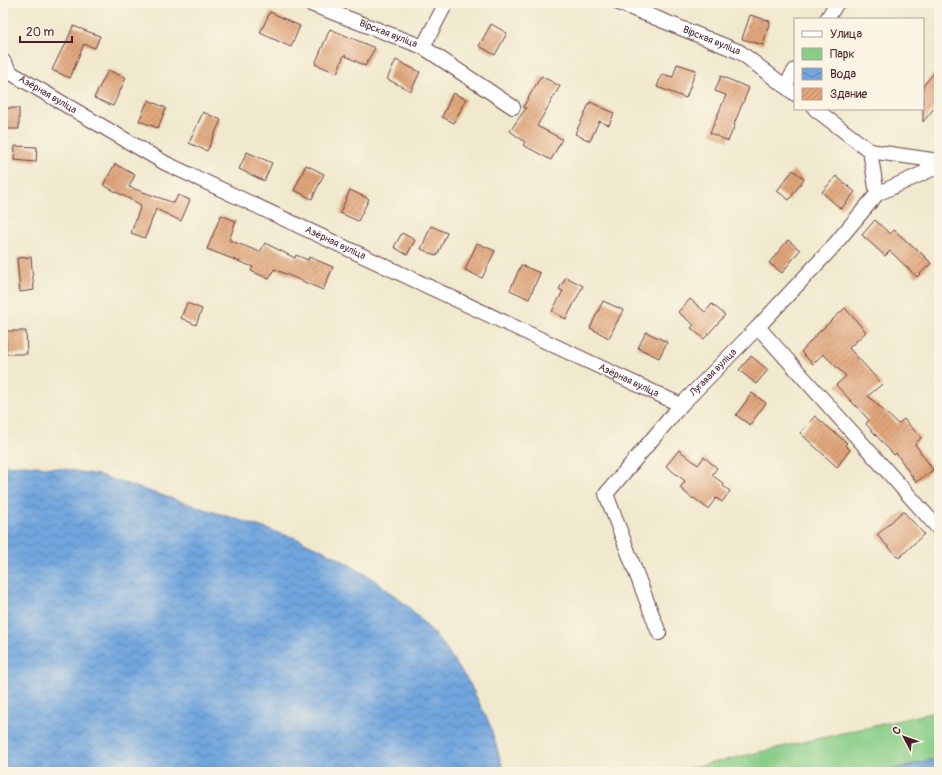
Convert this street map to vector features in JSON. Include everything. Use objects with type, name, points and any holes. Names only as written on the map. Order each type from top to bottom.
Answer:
[{"type":"street","name":"Вірская вуліца","points":[[308,3],[423,47],[513,107]]},
{"type":"street","name":"Вірская вуліца","points":[[423,47],[446,3]]},
{"type":"street","name":"Вірская вуліца","points":[[619,3],[740,52],[790,90]]},
{"type":"street","points":[[828,18],[837,3]]},
{"type":"street","name":"Азёрная вуліца","points":[[3,61],[12,73],[165,163],[681,405]]},
{"type":"street","points":[[790,90],[794,74]]},
{"type":"street","points":[[816,110],[870,151],[939,161]]},
{"type":"street","points":[[870,151],[877,194]]},
{"type":"street","name":"Лугавая вуліца","points":[[658,633],[606,494],[681,405],[758,327],[830,250],[877,194],[939,166]]},
{"type":"street","points":[[758,327],[939,529]]},
{"type":"green space","points":[[939,711],[939,758],[883,772],[673,772]]},
{"type":"water","points":[[26,465],[99,475],[298,539],[337,557],[376,581],[409,607],[443,644],[470,684],[490,725],[504,772],[3,772],[3,466]]},
{"type":"water","points":[[939,758],[939,772],[883,772]]},
{"type":"building","points":[[270,12],[300,26],[291,47],[260,33]]},
{"type":"building","points":[[750,15],[770,21],[763,45],[742,39]]},
{"type":"building","points":[[491,24],[507,33],[495,55],[479,46]]},
{"type":"building","points":[[73,26],[100,36],[95,48],[84,44],[70,78],[52,70],[63,47],[64,48]]},
{"type":"building","points":[[330,29],[375,48],[365,66],[344,55],[337,73],[315,64]]},
{"type":"building","points":[[396,60],[420,72],[411,91],[387,79]]},
{"type":"building","points":[[677,64],[696,70],[686,98],[657,87],[662,74],[673,77]]},
{"type":"building","points":[[939,67],[939,102],[923,122],[924,110],[924,85]]},
{"type":"building","points":[[108,70],[126,78],[113,106],[94,98]]},
{"type":"building","points":[[541,76],[560,86],[537,126],[562,139],[551,160],[523,145],[525,142],[510,131],[526,108],[523,107]]},
{"type":"building","points":[[721,76],[749,88],[728,141],[710,133],[726,95],[715,91]]},
{"type":"building","points":[[453,93],[466,99],[454,123],[442,117]]},
{"type":"building","points":[[148,100],[166,108],[158,128],[139,121]]},
{"type":"building","points":[[590,102],[614,113],[609,125],[599,121],[590,141],[575,134]]},
{"type":"building","points":[[3,108],[19,108],[19,129],[3,129]]},
{"type":"building","points":[[203,112],[221,120],[207,151],[189,143]]},
{"type":"building","points":[[15,146],[37,147],[36,162],[14,160]]},
{"type":"building","points":[[247,152],[272,163],[264,181],[239,169]]},
{"type":"building","points":[[115,164],[135,175],[129,187],[174,203],[178,195],[190,200],[181,221],[156,209],[145,238],[131,233],[141,205],[103,185]]},
{"type":"building","points":[[306,165],[324,174],[312,199],[294,190]]},
{"type":"building","points":[[793,170],[804,179],[789,200],[777,191]]},
{"type":"building","points":[[836,176],[855,192],[841,209],[822,192]]},
{"type":"building","points":[[350,190],[369,199],[358,221],[340,213]]},
{"type":"building","points":[[221,215],[236,221],[229,240],[260,252],[265,243],[295,258],[296,255],[308,260],[309,257],[333,267],[323,290],[274,269],[269,279],[251,271],[253,267],[207,249]]},
{"type":"building","points":[[875,220],[890,234],[894,230],[914,248],[915,247],[931,263],[917,277],[890,251],[885,256],[862,235]]},
{"type":"building","points":[[431,226],[447,233],[437,256],[421,249]]},
{"type":"building","points":[[402,233],[415,240],[407,255],[394,247]]},
{"type":"building","points":[[788,240],[800,250],[782,273],[769,263]]},
{"type":"building","points":[[477,243],[495,251],[482,278],[465,270]]},
{"type":"building","points":[[31,257],[34,290],[20,292],[17,258]]},
{"type":"building","points":[[521,265],[540,273],[529,299],[510,290]]},
{"type":"building","points":[[566,277],[583,286],[566,319],[552,311],[563,291],[559,289]]},
{"type":"building","points":[[690,299],[705,312],[712,304],[725,315],[704,339],[691,328],[694,325],[678,312]]},
{"type":"building","points":[[603,301],[623,310],[609,338],[590,328]]},
{"type":"building","points":[[187,303],[202,309],[196,325],[181,318]]},
{"type":"building","points":[[845,308],[866,332],[849,348],[882,384],[868,396],[898,424],[904,419],[921,438],[915,444],[933,470],[916,482],[896,453],[894,455],[866,424],[869,420],[836,385],[846,376],[823,354],[813,364],[801,352],[818,333]]},
{"type":"building","points":[[6,331],[26,331],[27,354],[6,354]]},
{"type":"building","points":[[646,332],[667,342],[659,358],[638,348]]},
{"type":"building","points":[[751,356],[768,370],[756,384],[739,370]]},
{"type":"building","points":[[752,393],[766,403],[750,425],[736,415]]},
{"type":"building","points":[[815,416],[847,443],[845,445],[850,450],[837,467],[800,433]]},
{"type":"building","points":[[679,450],[698,465],[704,457],[717,468],[712,475],[724,484],[723,486],[730,491],[722,502],[716,498],[708,509],[680,488],[685,481],[666,466]]},
{"type":"building","points":[[903,511],[924,534],[899,558],[877,535]]}]
